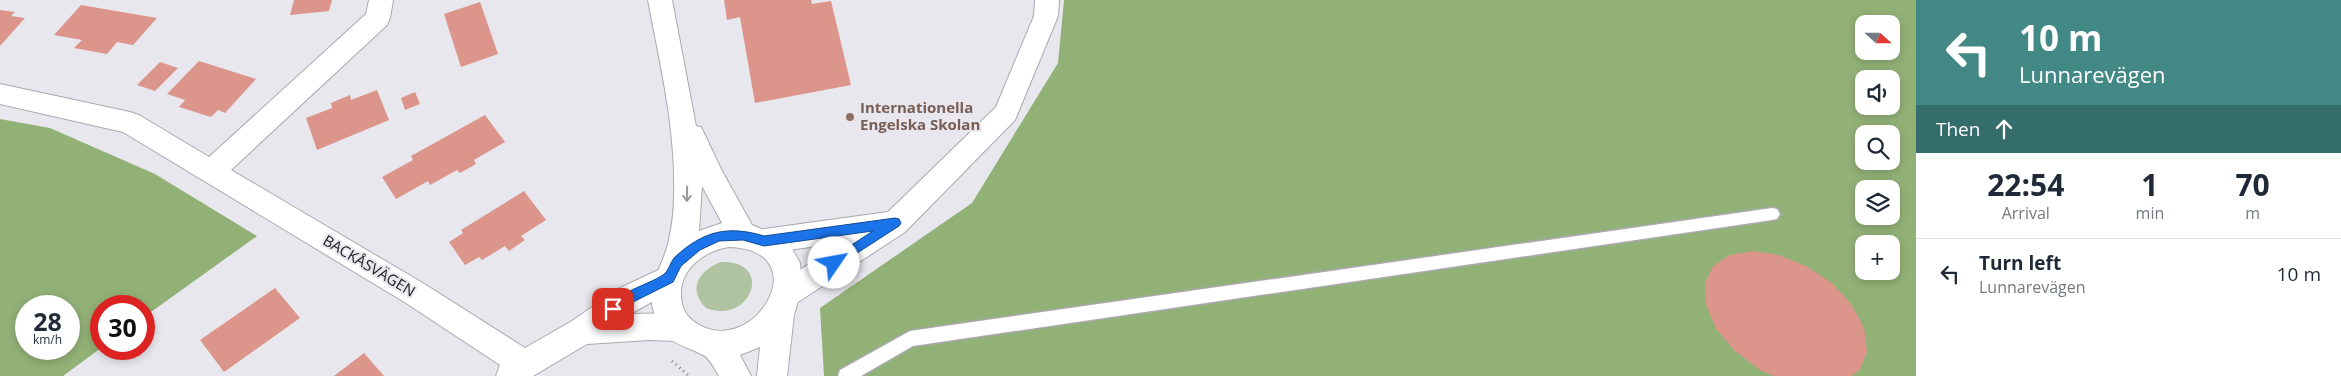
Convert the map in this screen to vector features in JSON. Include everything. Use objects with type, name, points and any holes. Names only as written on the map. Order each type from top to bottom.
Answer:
[{"type":"street","points":[[211,172],[378,18],[381,0]]},
{"type":"street","points":[[660,0],[681,111],[688,170],[687,222],[666,295],[668,311],[678,327],[695,339],[716,344],[740,341],[763,330],[784,303],[895,223],[1006,114],[1046,16],[1047,0]]},
{"type":"street","name":"BACKÅSVÄGEN","points":[[0,94],[130,123],[416,294],[517,370]]},
{"type":"street","points":[[681,111],[710,176],[753,238],[780,254],[788,272],[772,376]]},
{"type":"street","points":[[517,370],[583,332],[628,298],[673,270],[696,246],[719,236],[753,238],[895,223]]},
{"type":"street","points":[[583,332],[650,326],[678,327]]},
{"type":"street","points":[[716,344],[736,376]]},
{"type":"lane","points":[[846,376],[910,340],[1772,214]]},
{"type":"path","points":[[669,358],[689,376]]},
{"type":"green space","points":[[1064,0],[1916,0],[1916,376],[824,376],[820,308],[972,203],[1058,63]]},
{"type":"green space","points":[[0,119],[50,128],[155,174],[257,236],[155,309],[155,295],[90,295],[90,356],[63,376],[0,376]]},
{"type":"green space","points":[[721,262],[738,264],[748,271],[752,280],[751,291],[745,301],[735,308],[722,311],[706,308],[697,294],[698,281],[702,275],[713,265]]},
{"type":"building","points":[[294,0],[332,0],[329,11],[290,15]]},
{"type":"building","points":[[724,0],[811,0],[812,4],[831,1],[851,85],[755,103],[740,17],[727,20]]},
{"type":"building","points":[[480,2],[498,54],[461,67],[444,14]]},
{"type":"building","points":[[81,5],[157,18],[133,45],[117,42],[107,54],[74,48],[82,40],[54,35]]},
{"type":"building","points":[[0,10],[15,12],[11,16],[25,18],[0,46]]},
{"type":"building","points":[[199,61],[256,79],[225,113],[218,110],[211,117],[179,107],[185,100],[167,94]]},
{"type":"building","points":[[160,62],[178,68],[155,91],[137,85]]},
{"type":"building","points":[[377,90],[389,120],[317,150],[306,118],[332,108],[331,103],[350,95],[351,100]]},
{"type":"building","points":[[415,92],[420,104],[405,110],[401,98]]},
{"type":"building","points":[[485,115],[505,142],[474,160],[476,164],[460,173],[457,170],[430,185],[428,181],[396,199],[382,177],[413,160],[411,156]]},
{"type":"building","points":[[524,191],[546,220],[521,236],[525,240],[509,251],[505,246],[482,260],[479,257],[465,265],[449,242],[463,233],[461,230]]},
{"type":"building","points":[[1753,251],[1779,255],[1806,266],[1832,283],[1851,304],[1864,328],[1867,351],[1860,370],[1851,376],[1774,376],[1760,370],[1735,351],[1716,329],[1706,305],[1705,283],[1713,266],[1730,255]]},
{"type":"building","points":[[275,288],[300,318],[224,372],[200,340]]},
{"type":"building","points":[[364,353],[384,376],[334,376]]},
{"type":"place","name":"Internationella Engelska Skolan","points":[[850,117]]},
{"type":"route","points":[[613,309],[628,298],[669,278],[677,262],[696,246],[719,236],[743,235],[764,241],[803,234],[895,223],[834,263]]}]
